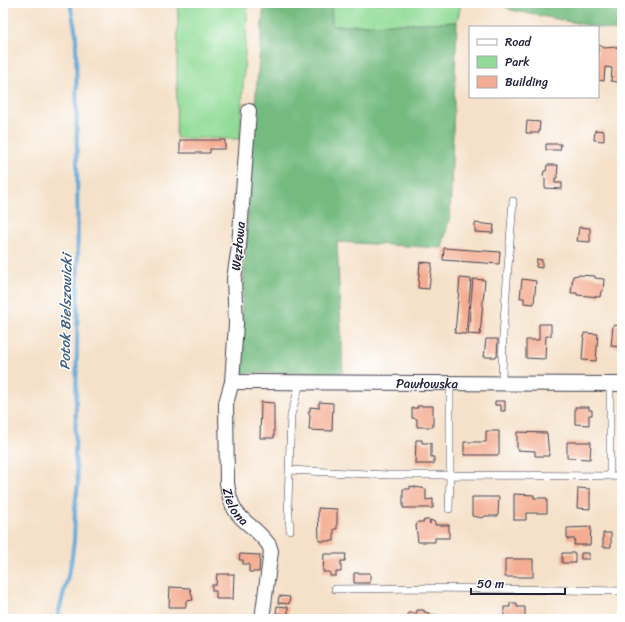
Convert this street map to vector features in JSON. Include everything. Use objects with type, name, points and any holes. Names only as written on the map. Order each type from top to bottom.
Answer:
[{"type":"street","name":"Węzłowa","points":[[232,382],[236,324],[234,279],[239,246],[249,111]]},
{"type":"street","name":"Pawłowska","points":[[232,382],[616,384]]},
{"type":"street","name":"Zielona","points":[[232,382],[226,403],[228,494],[234,511],[270,545],[271,551],[262,619]]},
{"type":"lane","points":[[502,383],[503,334],[513,201]]},
{"type":"lane","points":[[290,530],[289,470],[291,416],[300,383]]},
{"type":"lane","points":[[449,508],[450,384]]},
{"type":"lane","points":[[610,476],[616,384]]},
{"type":"lane","points":[[289,470],[388,475],[622,477]]},
{"type":"lane","points":[[334,589],[448,588],[622,591]]},
{"type":"green space","points":[[178,3],[248,3],[240,139],[176,138]]},
{"type":"green space","points":[[264,3],[331,3],[332,26],[457,22],[450,216],[442,248],[337,242],[343,373],[238,373],[252,139]]},
{"type":"green space","points":[[331,3],[461,3],[457,22],[332,26]]},
{"type":"green space","points":[[497,3],[622,3],[622,32],[599,27],[599,26],[592,26],[511,10]]},
{"type":"building","points":[[599,45],[604,48],[616,47],[621,50],[618,82],[611,81],[612,68],[605,67],[604,81],[599,80]]},
{"type":"building","points":[[527,121],[540,122],[539,133],[526,133]]},
{"type":"building","points":[[595,130],[604,131],[604,141],[594,140]]},
{"type":"building","points":[[180,140],[225,140],[225,149],[210,149],[210,153],[180,153]]},
{"type":"building","points":[[546,144],[561,144],[560,150],[546,150]]},
{"type":"building","points":[[547,165],[558,165],[555,183],[562,183],[562,189],[545,188],[545,178],[543,176]]},
{"type":"building","points":[[475,223],[494,225],[493,233],[475,232]]},
{"type":"building","points":[[579,227],[590,228],[590,242],[577,241]]},
{"type":"building","points":[[444,248],[500,252],[499,264],[443,260]]},
{"type":"building","points":[[537,259],[542,260],[542,268],[536,267]]},
{"type":"building","points":[[420,262],[432,263],[429,289],[418,288]]},
{"type":"building","points":[[573,276],[595,276],[595,278],[604,279],[603,291],[601,291],[600,297],[571,293]]},
{"type":"building","points":[[460,278],[471,279],[466,334],[455,333]]},
{"type":"building","points":[[473,279],[485,280],[480,335],[468,334]]},
{"type":"building","points":[[522,279],[536,281],[534,304],[524,303],[524,298],[520,298]]},
{"type":"building","points":[[539,324],[551,324],[551,336],[546,336],[545,359],[526,358],[526,340],[539,340]]},
{"type":"building","points":[[613,325],[622,326],[622,347],[611,346]]},
{"type":"building","points":[[584,333],[598,334],[596,361],[582,360]]},
{"type":"building","points":[[486,339],[498,339],[497,357],[484,357]]},
{"type":"building","points":[[495,401],[505,401],[505,411],[501,411],[501,405],[495,405]]},
{"type":"building","points":[[261,402],[274,403],[274,438],[260,438]]},
{"type":"building","points":[[319,402],[333,403],[332,431],[309,430],[310,416],[308,412],[310,411],[310,407],[319,408]]},
{"type":"building","points":[[417,406],[433,406],[433,427],[417,427],[417,419],[412,418],[412,408],[418,408]]},
{"type":"building","points":[[575,407],[589,407],[589,410],[592,410],[592,415],[589,415],[589,425],[575,424]]},
{"type":"building","points":[[486,431],[499,431],[499,455],[464,455],[464,442],[486,442]]},
{"type":"building","points":[[517,432],[547,433],[549,456],[535,456],[535,451],[517,450]]},
{"type":"building","points":[[416,440],[422,440],[422,443],[431,443],[431,457],[434,457],[434,464],[415,464]]},
{"type":"building","points":[[567,442],[591,442],[590,459],[567,458]]},
{"type":"building","points":[[410,486],[426,489],[426,500],[433,499],[433,508],[403,508],[403,489],[410,489]]},
{"type":"building","points":[[578,488],[590,489],[590,509],[577,508]]},
{"type":"building","points":[[514,494],[534,495],[534,498],[547,498],[547,513],[526,513],[526,520],[514,520]]},
{"type":"building","points":[[472,497],[499,497],[498,516],[485,516],[483,518],[472,516]]},
{"type":"building","points":[[318,508],[337,509],[337,529],[334,529],[334,541],[319,541]]},
{"type":"building","points":[[424,520],[429,520],[430,524],[430,520],[435,522],[435,525],[449,525],[449,538],[435,538],[435,542],[418,542],[416,526],[418,522],[424,522]]},
{"type":"building","points":[[591,527],[590,545],[574,545],[575,539],[567,539],[567,528]]},
{"type":"building","points":[[603,533],[611,533],[611,547],[603,547]]},
{"type":"building","points":[[562,553],[575,553],[575,563],[562,563]]},
{"type":"building","points":[[581,553],[589,553],[589,559],[581,559]]},
{"type":"building","points":[[240,554],[260,555],[259,572],[249,572],[249,564],[243,564],[243,560],[239,560]]},
{"type":"building","points":[[324,554],[346,554],[345,561],[341,561],[341,572],[336,572],[336,576],[330,576],[330,572],[323,572]]},
{"type":"building","points":[[505,559],[533,559],[533,577],[505,577]]},
{"type":"building","points":[[354,573],[370,573],[370,583],[354,583]]},
{"type":"building","points":[[217,574],[234,574],[233,599],[216,599],[216,591],[212,591],[212,585],[216,585]]},
{"type":"building","points":[[170,587],[190,588],[193,600],[186,601],[186,607],[169,607]]},
{"type":"building","points":[[279,596],[290,597],[289,604],[278,603]]},
{"type":"building","points":[[510,603],[517,603],[517,607],[525,607],[525,619],[504,619],[504,607],[510,607]]},
{"type":"building","points":[[277,606],[288,607],[288,615],[276,613]]},
{"type":"building","points":[[417,610],[424,610],[424,612],[429,613],[429,615],[436,615],[436,619],[408,619],[408,613],[417,613]]},
{"type":"waterway","name":"Potok Bielszowicki","points":[[57,619],[71,564],[78,483],[75,456],[78,288],[76,34],[70,3]]}]
